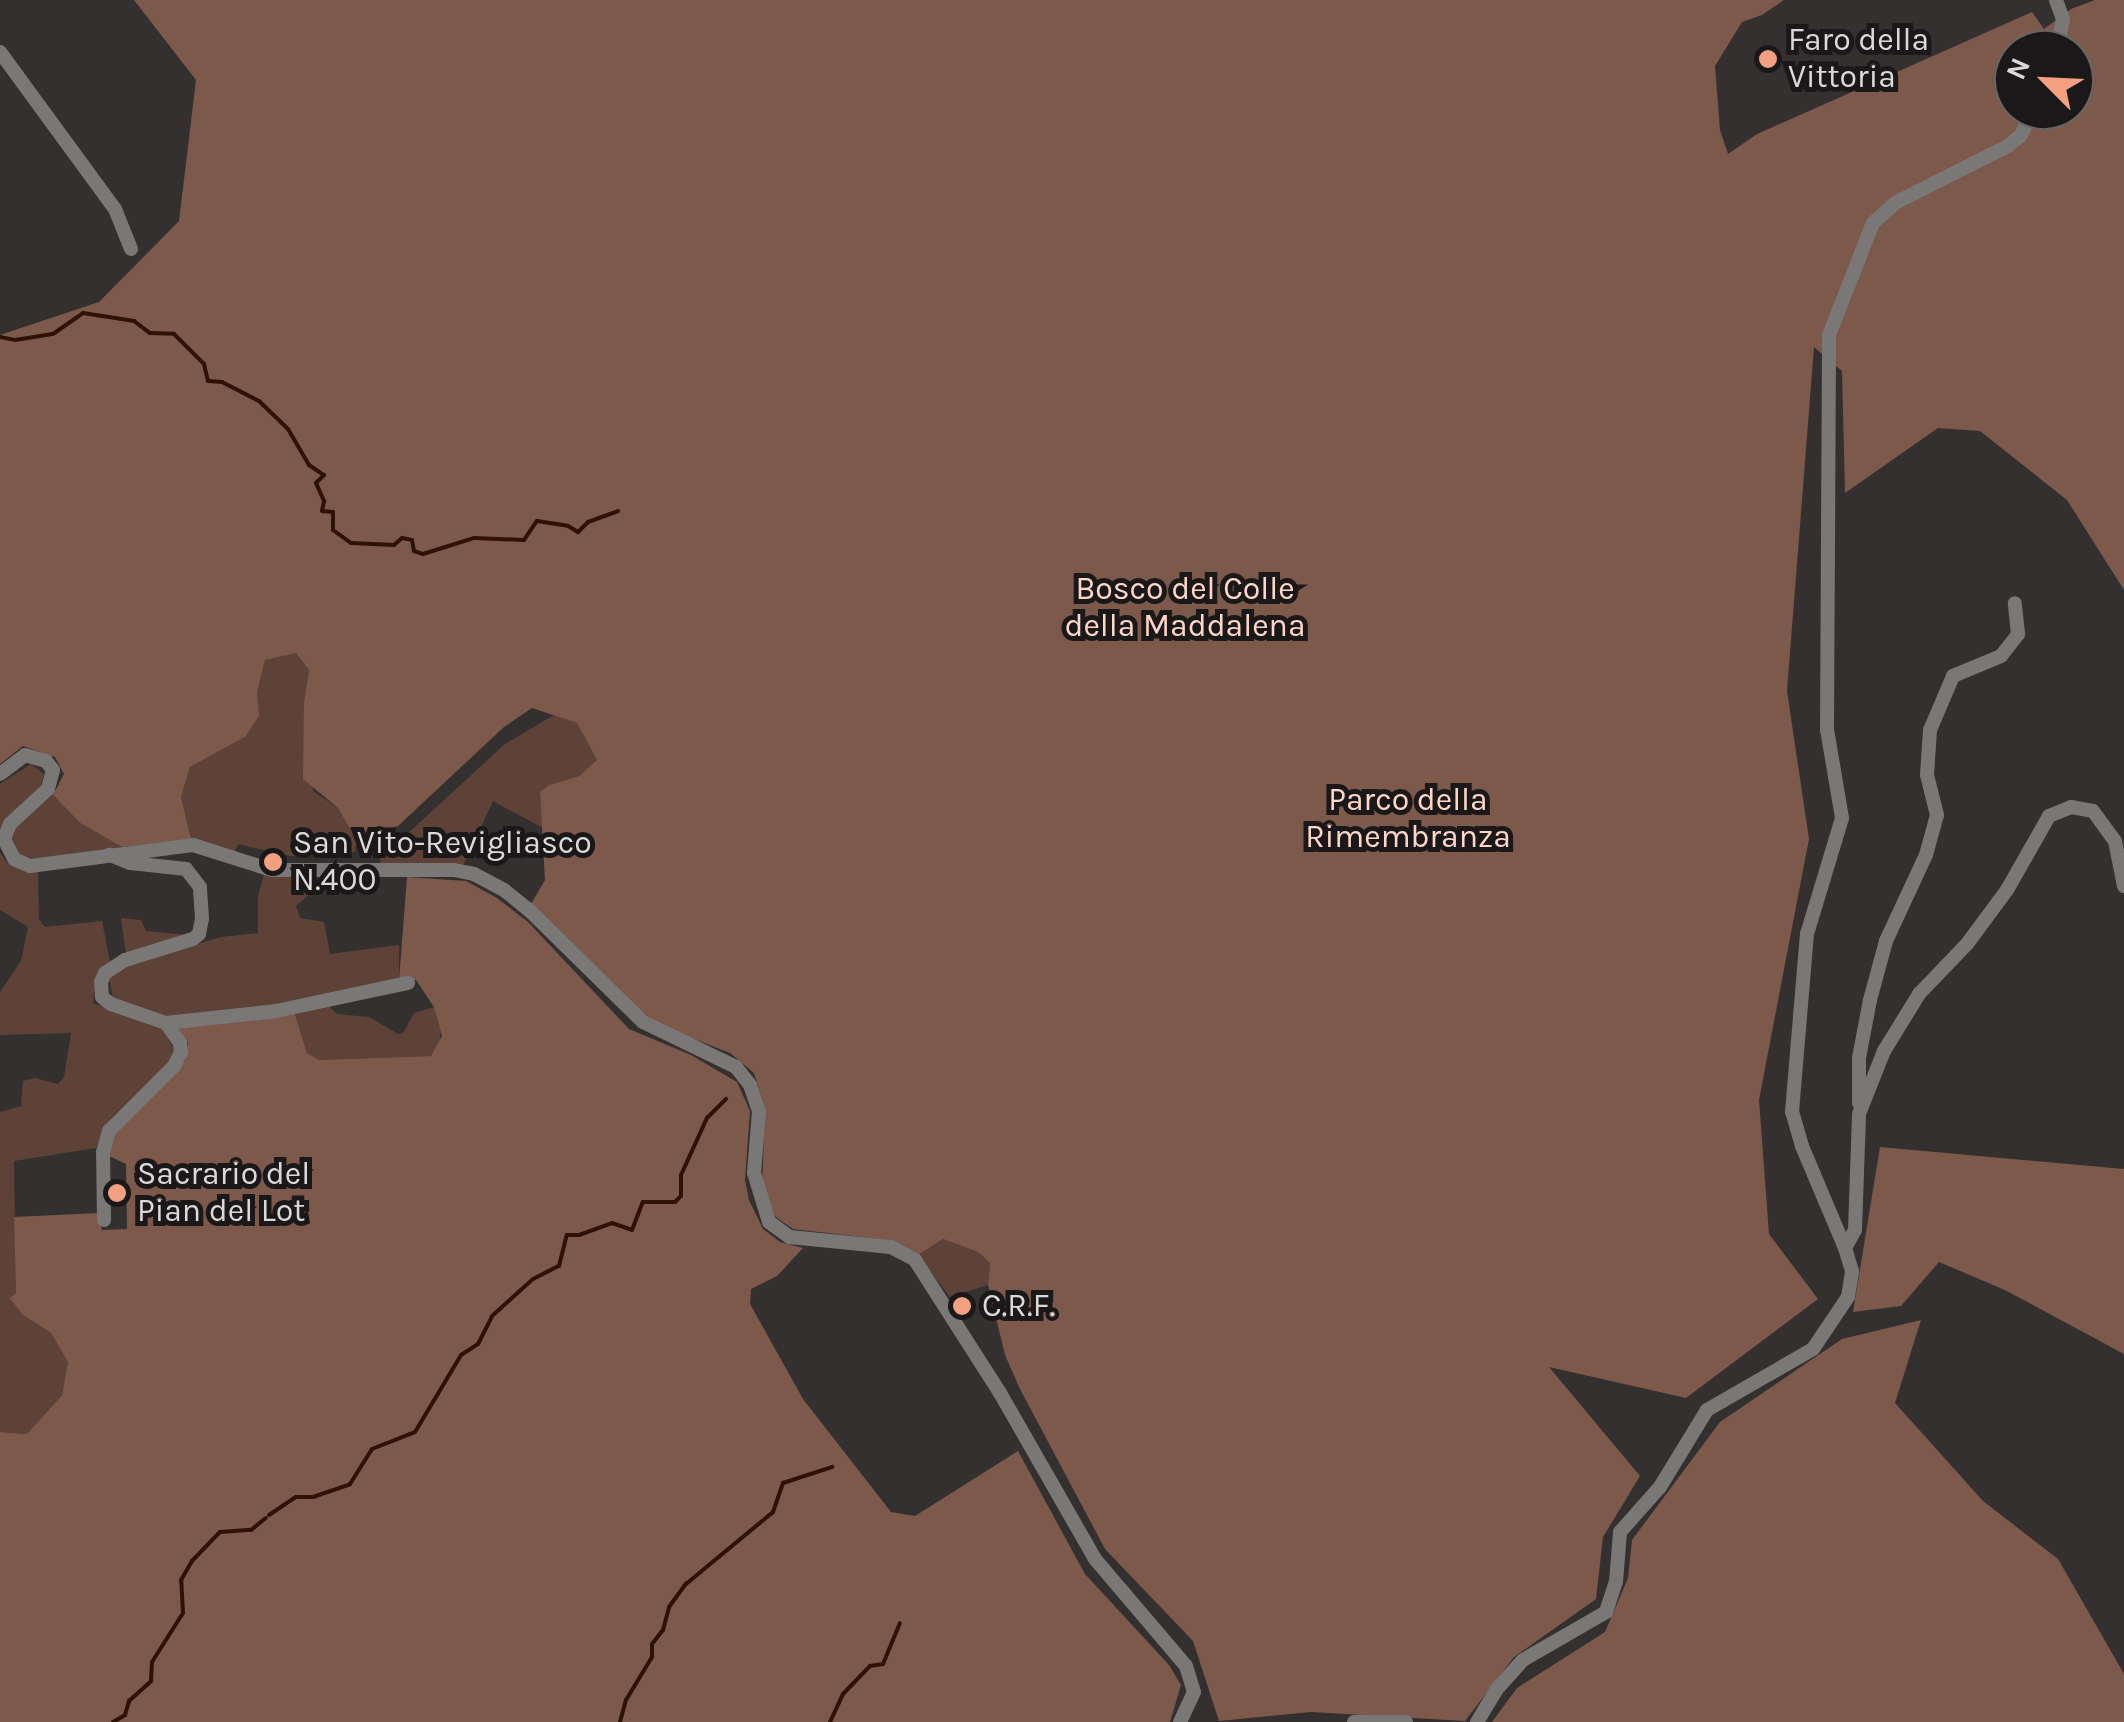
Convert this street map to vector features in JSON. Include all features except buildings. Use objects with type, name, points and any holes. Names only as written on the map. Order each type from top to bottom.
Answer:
[{"type":"street","points":[[2056,0],[2063,19],[2061,30]]},
{"type":"street","points":[[0,52],[114,209],[131,249]]},
{"type":"street","points":[[1476,1722],[1523,1660],[1606,1612],[1616,1582],[1620,1532],[1660,1486],[1707,1410],[1742,1386],[1788,1365],[1823,1338],[1852,1284],[1845,1248],[1802,1146],[1792,1112],[1807,934],[1842,818],[1827,710],[1832,505],[1829,335],[1873,223],[1895,203],[2008,146],[2024,130]]},
{"type":"street","points":[[1845,1248],[1856,1230],[1860,1058],[1870,1000],[1886,941],[1926,856],[1936,815],[1927,775],[1930,730],[1953,676],[2001,656],[2018,634],[2015,603]]},
{"type":"street","points":[[0,774],[26,755],[46,761],[53,770],[48,788],[6,831],[5,846],[14,859],[38,866],[193,845],[272,870],[454,870],[474,874],[504,890],[530,911],[642,1022],[736,1067],[750,1085],[759,1112],[754,1173],[768,1222],[790,1237],[877,1245],[915,1260],[1000,1394],[1095,1558],[1191,1675],[1194,1692],[1180,1722]]},
{"type":"street","points":[[1859,1114],[1884,1051],[1919,994],[1966,944],[2007,890],[2049,816],[2071,807],[2093,811],[2115,842],[2124,886]]},
{"type":"street","points":[[110,855],[130,863],[186,869],[200,888],[199,934],[124,960],[104,973],[102,998],[111,1004],[166,1023],[276,1011],[408,983]]},
{"type":"street","points":[[104,1220],[103,1152],[109,1132],[179,1060],[180,1043],[166,1023]]},
{"type":"street","points":[[1354,1722],[1406,1722]]},
{"type":"shaded area","points":[[296,653],[309,670],[304,702],[313,791],[338,808],[358,834],[355,851],[347,856],[290,856],[238,844],[235,852],[191,839],[181,797],[190,767],[245,737],[265,659]]},
{"type":"shaded area","points":[[554,715],[577,723],[597,760],[579,776],[549,785],[540,793],[543,828],[493,801],[463,866],[381,865],[379,848],[406,835],[505,744]]},
{"type":"shaded area","points":[[31,764],[44,774],[41,786],[0,831],[0,784]]},
{"type":"shaded area","points":[[53,795],[80,823],[122,847],[42,860],[20,856],[12,838],[15,827]]},
{"type":"shaded area","points":[[0,852],[7,863],[38,870],[39,919],[45,927],[102,921],[110,962],[95,983],[93,1003],[162,1027],[175,1051],[171,1060],[111,1118],[96,1148],[14,1161],[16,1293],[23,1315],[51,1333],[68,1362],[62,1395],[27,1434],[0,1432],[0,1112],[21,1106],[23,1081],[35,1078],[58,1084],[64,1077],[71,1033],[0,1035],[0,992],[21,961],[28,927],[0,910]]},
{"type":"shaded area","points":[[264,874],[313,877],[314,890],[296,906],[300,918],[324,922],[330,954],[399,945],[399,980],[317,1000],[171,1018],[113,999],[109,977],[126,965],[221,937],[258,933],[258,896]]},
{"type":"shaded area","points":[[121,918],[141,920],[146,931],[187,935],[126,954]]},
{"type":"shaded area","points":[[328,1005],[337,1014],[369,1017],[398,1034],[403,1033],[414,1013],[434,1007],[441,1029],[439,1047],[431,1056],[319,1060],[307,1053],[294,1011]]},
{"type":"shaded area","points":[[943,1239],[978,1252],[990,1263],[988,1285],[950,1297],[918,1255]]},
{"type":"green space","name":"Bosco del Colle della Maddalena","points":[[134,0],[1784,0],[1762,15],[1742,22],[1715,66],[1720,130],[1728,154],[1757,134],[2032,12],[2044,29],[2071,9],[2095,0],[2124,0],[2124,590],[2067,500],[1980,431],[1938,428],[1845,493],[1842,371],[1814,347],[1787,691],[1809,839],[1759,1100],[1769,1234],[1818,1299],[1686,1398],[1549,1367],[1640,1476],[1603,1537],[1596,1599],[1514,1657],[1465,1721],[1311,1712],[1219,1721],[1193,1641],[1105,1549],[1020,1389],[1005,1355],[988,1285],[990,1263],[978,1252],[943,1239],[918,1255],[888,1240],[793,1229],[773,1215],[762,1187],[765,1108],[754,1073],[730,1053],[661,1026],[638,1009],[531,904],[545,880],[540,792],[549,785],[579,776],[597,760],[577,723],[532,708],[504,727],[398,826],[369,835],[358,834],[349,827],[338,808],[303,779],[304,702],[309,670],[296,653],[265,660],[257,692],[259,716],[245,737],[190,767],[181,797],[191,839],[122,847],[80,823],[53,795],[64,774],[55,757],[23,746],[0,764],[0,335],[99,302],[179,221],[196,80]]},
{"type":"green space","points":[[407,877],[466,881],[497,898],[528,922],[629,1029],[691,1055],[737,1082],[750,1111],[745,1180],[749,1200],[763,1229],[780,1242],[803,1248],[777,1276],[751,1289],[750,1304],[803,1399],[891,1512],[915,1516],[1018,1451],[1085,1574],[1169,1665],[1181,1685],[1170,1722],[0,1722],[0,1432],[27,1434],[62,1395],[68,1362],[51,1333],[23,1315],[10,1298],[16,1293],[14,1217],[98,1213],[102,1230],[127,1229],[126,1164],[109,1156],[109,1149],[119,1125],[185,1061],[188,1043],[178,1028],[294,1011],[307,1053],[319,1060],[431,1056],[442,1036],[434,1007],[416,980],[399,980]]},
{"type":"green space","points":[[1880,1147],[2124,1169],[2124,1354],[2005,1290],[1939,1262],[1901,1306],[1853,1312]]},
{"type":"green space","points":[[1921,1320],[1895,1403],[1983,1501],[2058,1559],[2124,1674],[2124,1722],[1492,1722],[1517,1688],[1605,1632],[1628,1578],[1632,1540],[1720,1422],[1842,1339]]},
{"type":"waterway","points":[[0,337],[15,340],[53,334],[83,313],[134,321],[150,333],[174,334],[204,364],[208,381],[222,382],[259,401],[288,429],[309,465],[324,475],[316,483],[324,501],[322,511],[333,512],[333,530],[351,543],[394,545],[402,538],[412,540],[414,551],[423,554],[474,538],[524,540],[537,521],[568,526],[578,532],[588,522],[618,511]]},
{"type":"waterway","points":[[269,1515],[296,1497],[313,1497],[350,1484],[372,1449],[415,1432],[461,1355],[478,1344],[492,1316],[533,1279],[559,1266],[567,1235],[579,1235],[612,1223],[632,1230],[643,1202],[675,1202],[681,1196],[681,1175],[707,1118],[726,1099]]},
{"type":"waterway","points":[[620,1722],[626,1700],[652,1657],[652,1644],[663,1630],[669,1607],[686,1584],[773,1512],[783,1483],[832,1467]]},
{"type":"waterway","points":[[113,1722],[125,1715],[129,1701],[151,1681],[152,1662],[183,1613],[181,1580],[192,1561],[220,1532],[251,1530],[266,1518]]},
{"type":"waterway","points":[[830,1722],[843,1694],[870,1666],[883,1664],[900,1623]]},
{"type":"place","name":"Faro della Vittoria","points":[[1768,59]]},
{"type":"place","name":"San Vito-Revigliasco N.400","points":[[273,862]]},
{"type":"place","name":"Sacrario del Pian del Lot","points":[[117,1193]]},
{"type":"place","name":"C.R.F.","points":[[962,1306]]},
{"type":"park label","name":"Parco della Rimembranza","points":[[1408,820]]}]
